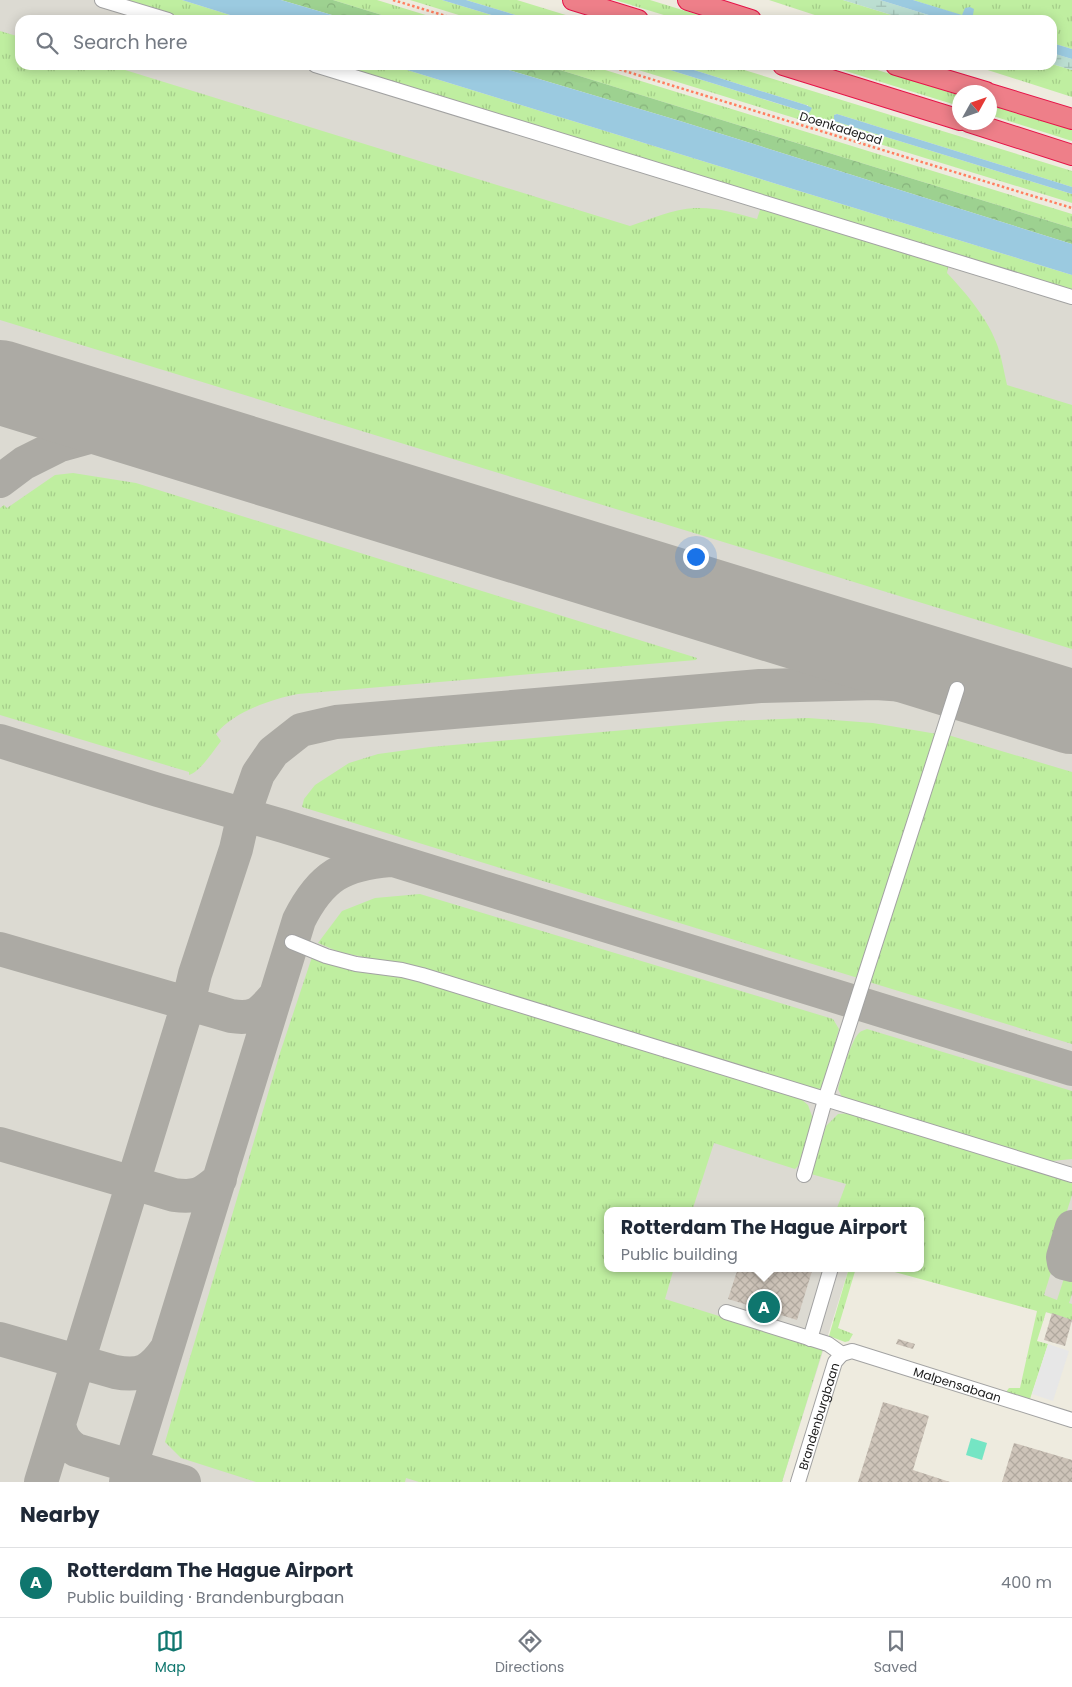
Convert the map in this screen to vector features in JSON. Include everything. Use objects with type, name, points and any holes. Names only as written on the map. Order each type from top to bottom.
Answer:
[{"type":"highway","points":[[573,0],[622,15]]},
{"type":"highway","points":[[688,0],[735,15]]},
{"type":"highway","points":[[799,70],[952,118]]},
{"type":"highway","points":[[913,70],[963,85]]},
{"type":"highway","points":[[997,96],[1072,119]]},
{"type":"highway","points":[[993,130],[1072,155]]},
{"type":"street","points":[[102,0],[152,15]]},
{"type":"street","points":[[331,70],[1072,297]]},
{"type":"street","points":[[804,1175],[825,1100],[957,689]]},
{"type":"street","points":[[292,942],[326,956],[356,964],[402,970],[1072,1175]]},
{"type":"street","points":[[810,1339],[830,1272]]},
{"type":"street","points":[[726,1312],[828,1344],[842,1354]]},
{"type":"street","name":"Malpensabaan","points":[[842,1354],[852,1352],[1072,1420]]},
{"type":"street","name":"Brandenburgbaan","points":[[798,1482],[835,1362],[842,1354]]},
{"type":"path","points":[[393,0],[442,15]]},
{"type":"path","name":"Doenkadepad","points":[[621,70],[1072,208]]},
{"type":"shaded area","points":[[0,0],[156,0],[205,15],[15,15],[15,70],[384,70],[1072,280],[1072,1320],[912,1272],[924,1272],[924,1207],[604,1207],[604,1272],[848,1272],[782,1482],[0,1482]]},
{"type":"shaded area","points":[[1048,1344],[1069,1351],[1053,1401],[1032,1394]]},
{"type":"green space","points":[[126,0],[182,0],[230,15],[175,15]]},
{"type":"green space","points":[[281,0],[333,0],[382,15],[332,15]]},
{"type":"green space","points":[[333,0],[377,0],[426,15],[382,15]]},
{"type":"green space","points":[[410,0],[442,0],[492,15],[459,15]]},
{"type":"green space","points":[[466,0],[517,0],[566,15],[516,15]]},
{"type":"green space","points":[[615,0],[650,0],[699,15],[664,15]]},
{"type":"green space","points":[[769,0],[843,0],[892,15],[815,15]]},
{"type":"green space","points":[[843,0],[880,0],[929,15],[892,15]]},
{"type":"green space","points":[[913,0],[1072,0],[1072,49],[1057,44],[1057,15],[960,15]]},
{"type":"green space","points":[[0,31],[15,36],[15,70],[125,70],[630,226],[670,212],[695,208],[718,209],[757,219],[762,204],[949,262],[947,273],[976,307],[994,337],[1001,356],[1007,385],[1072,405],[1072,649],[0,320]]},
{"type":"green space","points":[[1057,54],[1072,59],[1072,70],[1057,66]]},
{"type":"green space","points":[[1057,66],[1072,70],[1072,97],[988,70],[1057,70]]},
{"type":"green space","points":[[354,70],[407,70],[1072,275],[1072,291]]},
{"type":"green space","points":[[509,70],[560,70],[1072,228],[1072,244],[680,121]]},
{"type":"green space","points":[[560,70],[605,70],[1072,214],[1072,228]]},
{"type":"green space","points":[[638,70],[670,70],[808,113],[808,105],[694,70],[744,70],[1072,171],[1072,187],[837,114],[834,115],[834,121],[1072,194],[1072,203]]},
{"type":"green space","points":[[842,70],[877,70],[952,93],[952,104]]},
{"type":"green space","points":[[997,106],[1072,130],[1072,141],[997,117]]},
{"type":"green space","points":[[73,473],[136,483],[697,658],[696,660],[288,696],[265,703],[243,713],[223,726],[216,734],[221,741],[202,765],[189,775],[189,772],[0,715],[0,508],[4,505],[7,508],[55,475]]},
{"type":"green space","points":[[808,718],[873,723],[937,734],[858,978],[302,807],[304,799],[315,785],[349,763],[378,754],[430,747],[728,721]]},
{"type":"green space","points":[[948,735],[1072,772],[1072,1044],[869,982]]},
{"type":"green space","points":[[420,894],[833,1019],[839,1029],[824,1083],[821,1088],[813,1091],[412,967],[339,952],[318,943],[342,911],[375,898]]},
{"type":"green space","points":[[312,957],[399,974],[790,1094],[801,1099],[808,1105],[813,1119],[798,1166],[795,1169],[714,1143],[693,1207],[604,1207],[604,1272],[673,1272],[665,1299],[823,1349],[782,1482],[419,1482],[406,1478],[405,1482],[256,1482],[181,1458],[165,1442],[280,1053]]},
{"type":"green space","points":[[867,1029],[1072,1091],[1072,1159],[1042,1162],[843,1099],[838,1089],[847,1059],[857,1036]]},
{"type":"green space","points":[[851,1113],[1072,1182],[1072,1195],[1050,1265],[1053,1266],[1044,1295],[1057,1300],[1066,1272],[1072,1273],[1072,1294],[1069,1303],[1072,1304],[1072,1320],[1046,1312],[1037,1341],[1048,1344],[1030,1399],[1006,1392],[1009,1388],[1020,1388],[1037,1311],[895,1272],[924,1272],[924,1207],[837,1207],[846,1184],[811,1174],[826,1126],[838,1114]]},
{"type":"green space","points":[[848,1272],[855,1272],[838,1328],[853,1334],[849,1341],[845,1342],[829,1336]]},
{"type":"green space","points":[[971,1438],[987,1443],[982,1460],[966,1455]]},
{"type":"water","points":[[182,0],[281,0],[332,15],[230,15]]},
{"type":"water","points":[[442,0],[466,0],[516,15],[492,15]]},
{"type":"water","points":[[880,0],[913,0],[962,15],[929,15]]},
{"type":"water","points":[[970,7],[974,9],[973,15],[962,15],[965,8]]},
{"type":"water","points":[[1057,44],[1072,49],[1072,59],[1057,54]]},
{"type":"water","points":[[407,70],[509,70],[680,121],[1072,244],[1072,275]]},
{"type":"water","points":[[670,70],[694,70],[806,105],[812,108],[808,113]]},
{"type":"water","points":[[837,114],[1072,187],[1072,194],[834,121],[834,115]]},
{"type":"building","points":[[737,1272],[812,1272],[797,1320],[728,1299]]},
{"type":"building","points":[[1052,1313],[1072,1320],[1065,1346],[1044,1340]]},
{"type":"building","points":[[898,1339],[915,1344],[913,1349],[896,1344]]},
{"type":"building","points":[[883,1402],[929,1416],[913,1470],[950,1482],[858,1482]]},
{"type":"building","points":[[1014,1443],[1072,1460],[1072,1482],[1002,1482]]},
{"type":"taxiway","points":[[0,481],[24,463],[60,445],[96,435],[141,433],[193,442]]},
{"type":"taxiway","points":[[41,1482],[188,1004],[195,974],[236,849],[244,814],[258,774],[273,752],[301,730],[336,722],[760,686],[876,683],[992,691],[1041,703]]},
{"type":"taxiway","points":[[0,741],[283,826],[1072,1069]]},
{"type":"taxiway","points":[[126,1482],[299,920],[316,893],[335,875],[359,865],[390,860]]},
{"type":"taxiway","points":[[0,949],[231,1016],[252,1016],[262,1010],[276,995]]},
{"type":"taxiway","points":[[0,1144],[174,1195],[189,1196],[199,1194],[220,1179]]},
{"type":"taxiway","points":[[1072,1227],[1063,1257],[1064,1263],[1072,1265]]},
{"type":"taxiway","points":[[0,1339],[115,1372],[132,1374],[150,1368],[166,1350]]},
{"type":"taxiway","points":[[59,1425],[64,1439],[76,1450],[184,1482]]},
{"type":"runway","points":[[0,382],[1072,712]]},
{"type":"place","name":"Rotterdam The Hague Airport","points":[[764,1307]]}]
